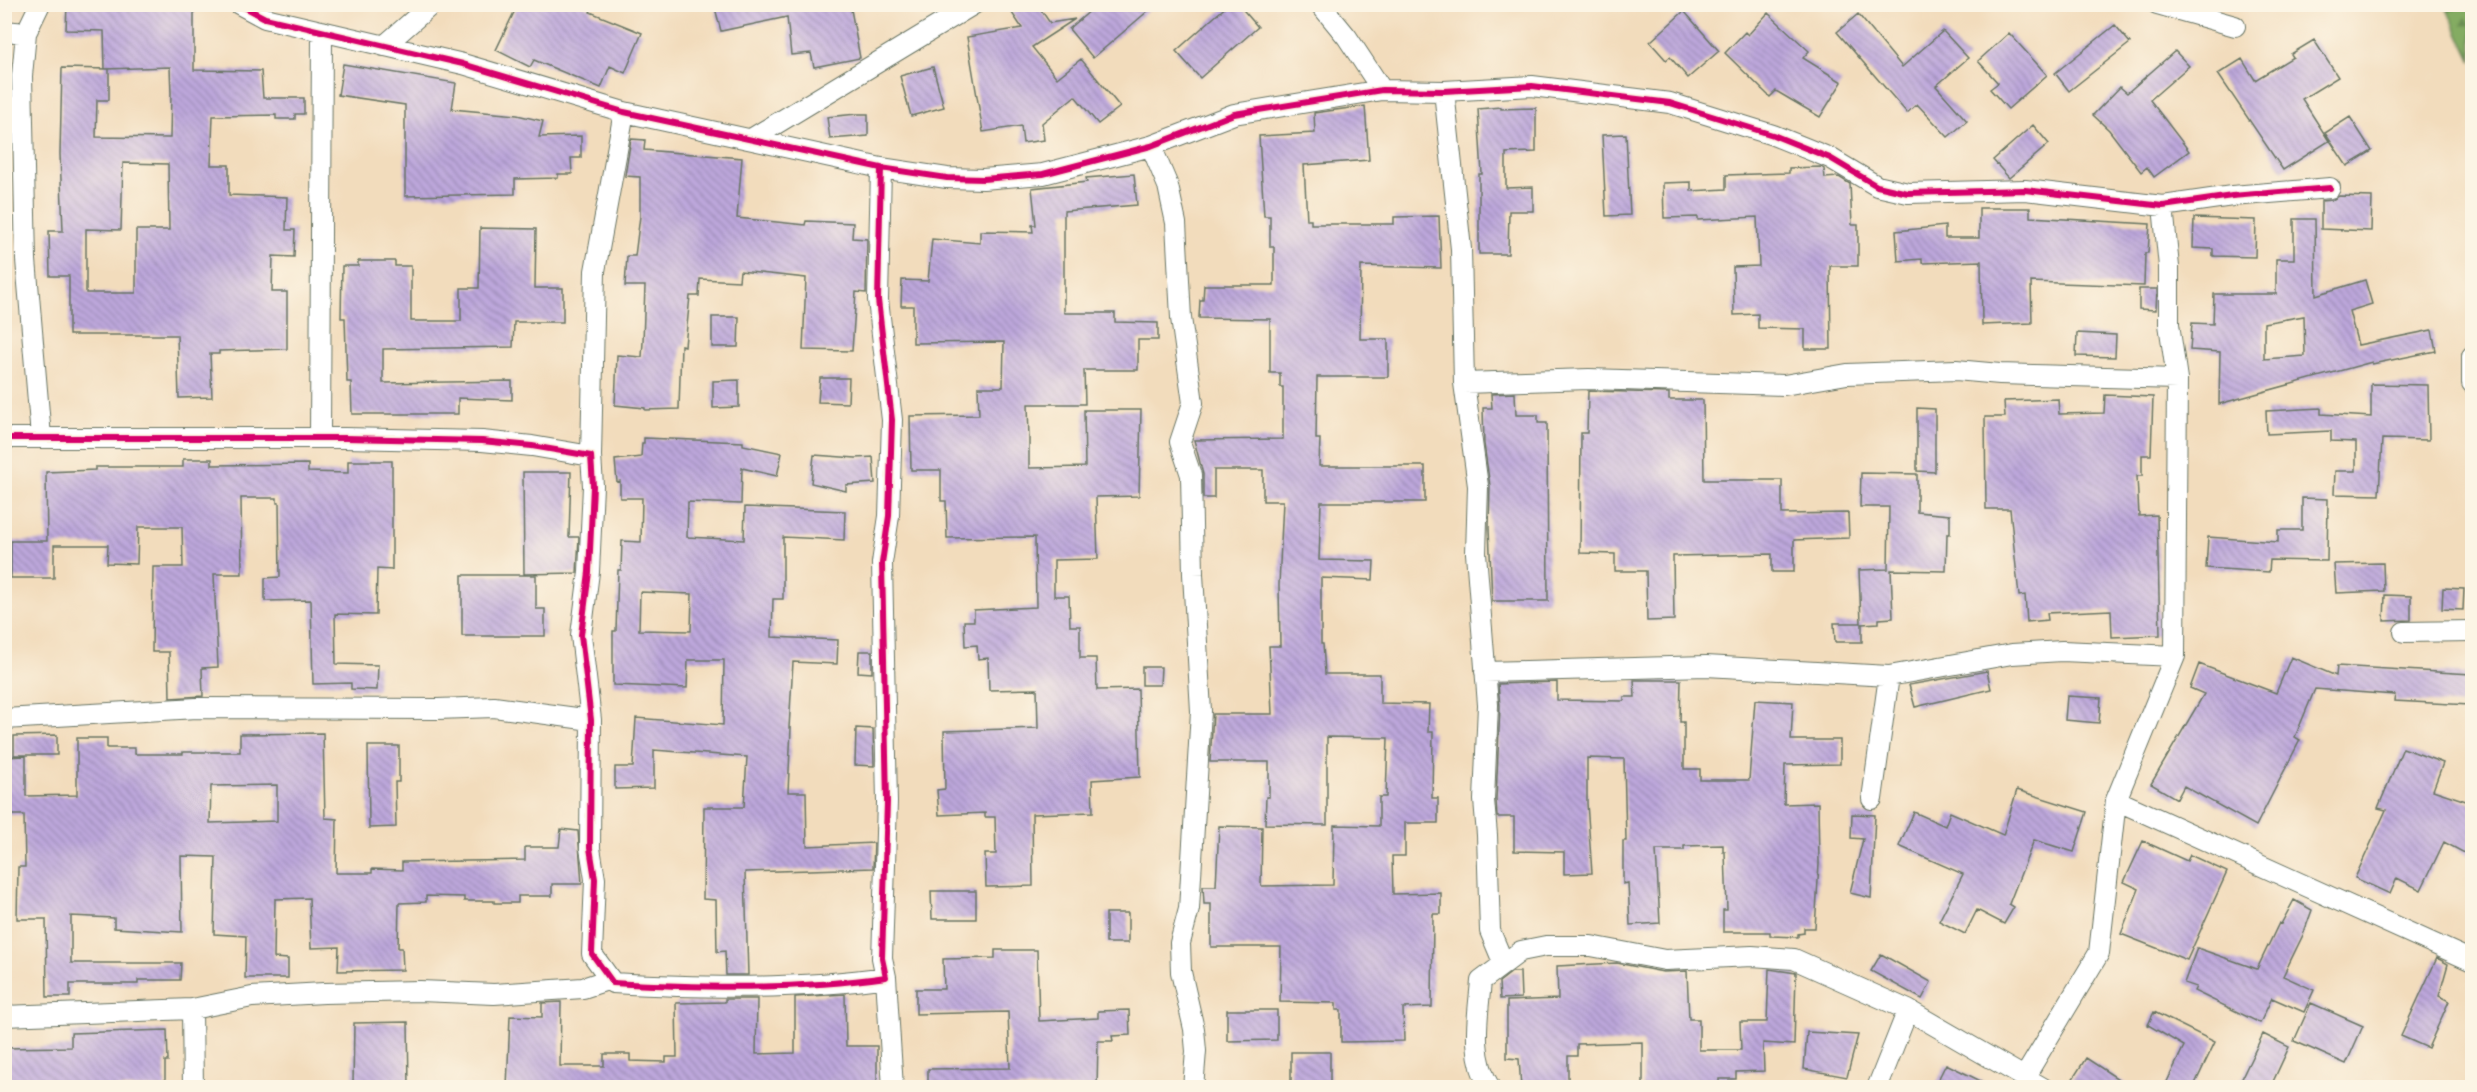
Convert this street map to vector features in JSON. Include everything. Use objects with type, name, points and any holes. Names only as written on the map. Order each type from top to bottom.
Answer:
[{"type":"street","points":[[40,4],[26,33],[22,76],[26,260],[41,437]]},
{"type":"street","points":[[239,4],[265,18],[463,64],[624,112],[880,168],[947,178],[983,179],[1043,174],[1151,146],[1234,114],[1382,90],[1444,92],[1532,86],[1670,103],[1773,135],[1830,158],[1877,186],[1908,193],[2025,190],[2163,206],[2232,196],[2330,188]]},
{"type":"street","points":[[384,46],[432,4]]},
{"type":"street","points":[[751,139],[974,4]]},
{"type":"street","points":[[1320,4],[1347,37],[1382,90]]},
{"type":"street","points":[[2157,4],[2235,26]]},
{"type":"street","points":[[320,438],[322,31]]},
{"type":"street","points":[[4,32],[26,33]]},
{"type":"street","points":[[1444,92],[1461,249],[1464,382],[1478,486],[1476,553],[1488,705],[1484,800],[1490,931],[1503,962]]},
{"type":"street","points":[[624,112],[595,271],[591,456],[593,486],[589,572],[581,635],[591,720],[590,849],[595,879],[592,954],[613,983],[692,988],[815,983],[886,977]]},
{"type":"street","points":[[1151,146],[1168,186],[1176,223],[1181,318],[1192,403],[1180,442],[1191,475],[1193,574],[1201,711],[1190,899],[1180,944],[1181,972],[1194,1029],[1196,1051],[1193,1088]]},
{"type":"street","points":[[880,168],[878,300],[892,420],[889,516],[882,563],[887,719],[882,958],[886,977],[893,1088]]},
{"type":"street","points":[[2024,1078],[2099,953],[2116,800],[2175,656],[2177,379],[2169,324],[2169,267],[2163,206]]},
{"type":"street","points":[[2472,356],[2472,383]]},
{"type":"street","points":[[1464,382],[1589,379],[1784,385],[1847,374],[1956,370],[2001,374],[2177,379]]},
{"type":"street","points":[[4,438],[320,438],[482,441],[532,446],[591,456]]},
{"type":"street","points":[[2404,632],[2472,631]]},
{"type":"street","points":[[1485,672],[1706,666],[1889,676],[2012,654],[2062,651],[2175,656]]},
{"type":"street","points":[[1872,799],[1889,676]]},
{"type":"street","points":[[4,719],[197,708],[437,709],[494,707],[591,720]]},
{"type":"street","points":[[2116,800],[2472,961]]},
{"type":"street","points":[[1490,1088],[1484,1078],[1475,1045],[1481,981],[1503,962],[1521,951],[1569,945],[1591,946],[1665,960],[1752,956],[1794,959],[1908,1010],[2043,1088]]},
{"type":"street","points":[[4,1016],[192,1009],[272,996],[420,991],[494,994],[583,988],[610,979]]},
{"type":"street","points":[[192,1009],[193,1088]]},
{"type":"street","points":[[1877,1088],[1908,1010]]},
{"type":"green space","points":[[2445,5],[2472,5],[2472,62]]},
{"type":"building","points":[[67,4],[162,4],[162,9],[194,9],[194,70],[261,71],[263,98],[304,98],[304,114],[295,114],[295,119],[276,119],[276,115],[213,116],[211,165],[229,165],[229,195],[287,197],[286,230],[295,230],[294,257],[273,256],[272,292],[287,292],[287,349],[219,351],[219,354],[210,354],[212,397],[179,398],[177,335],[69,335],[69,276],[50,276],[49,231],[63,231],[60,154],[62,68],[105,69],[104,31],[66,30]],"holes":[[[170,67],[170,138],[96,137],[97,100],[109,100],[109,69],[107,69]],[[123,163],[168,164],[169,230],[136,230],[136,293],[86,293],[86,229],[121,230]]]},
{"type":"building","points":[[518,4],[579,4],[592,9],[590,12],[642,33],[625,73],[610,66],[601,88],[534,60],[530,67],[496,50]]},
{"type":"building","points":[[714,4],[850,4],[860,58],[814,67],[811,53],[791,55],[787,17],[721,31]]},
{"type":"building","points":[[1025,4],[1037,4],[1050,23],[1075,19],[1032,47],[1057,78],[1081,59],[1120,107],[1098,124],[1075,96],[1042,123],[1044,140],[1023,143],[1021,126],[983,132],[967,37],[1022,28],[1012,13]]},
{"type":"building","points":[[1098,4],[1156,4],[1093,58],[1069,29]]},
{"type":"building","points":[[1229,4],[1238,4],[1258,27],[1200,78],[1176,51]]},
{"type":"building","points":[[1684,11],[1719,51],[1688,78],[1670,57],[1666,60],[1650,42]]},
{"type":"building","points":[[1768,13],[1809,51],[1803,58],[1842,82],[1820,117],[1776,91],[1770,97],[1725,53],[1745,32],[1748,35]]},
{"type":"building","points":[[1858,14],[1902,67],[1943,31],[1968,58],[1936,86],[1967,121],[1948,137],[1917,104],[1907,113],[1837,32]]},
{"type":"building","points":[[2115,25],[2130,43],[2069,91],[2055,73]]},
{"type":"building","points":[[2009,33],[2047,75],[2008,109],[1990,89],[1998,83],[1978,61]]},
{"type":"building","points":[[2314,40],[2338,77],[2302,99],[2329,141],[2283,170],[2218,74],[2242,59],[2255,80],[2293,57],[2291,54]]},
{"type":"building","points":[[2175,51],[2189,66],[2150,100],[2189,151],[2154,177],[2147,167],[2141,172],[2109,130],[2093,115],[2120,87],[2127,93]]},
{"type":"building","points":[[343,64],[456,83],[452,109],[517,115],[543,121],[539,137],[581,136],[581,158],[571,158],[572,174],[558,174],[558,178],[515,179],[515,194],[405,196],[405,105],[338,95]]},
{"type":"building","points":[[933,67],[944,107],[911,116],[900,76]]},
{"type":"building","points":[[1365,106],[1369,160],[1304,165],[1307,220],[1311,220],[1311,224],[1394,224],[1394,217],[1439,216],[1441,268],[1361,266],[1360,339],[1388,339],[1388,377],[1317,377],[1316,439],[1320,439],[1319,466],[1425,466],[1425,502],[1321,502],[1319,560],[1374,561],[1373,580],[1321,578],[1321,644],[1323,644],[1325,674],[1380,674],[1380,703],[1429,704],[1428,732],[1433,732],[1432,798],[1438,798],[1438,823],[1405,823],[1405,856],[1392,856],[1393,894],[1441,893],[1441,914],[1433,914],[1432,1007],[1403,1008],[1404,1041],[1341,1042],[1341,1010],[1336,1010],[1336,1003],[1280,1002],[1281,947],[1211,947],[1211,904],[1204,904],[1203,886],[1216,886],[1219,826],[1262,827],[1261,886],[1333,885],[1334,825],[1379,826],[1379,797],[1386,797],[1388,738],[1327,737],[1327,825],[1265,824],[1266,797],[1269,797],[1269,762],[1210,762],[1213,714],[1272,714],[1269,646],[1280,646],[1279,585],[1283,501],[1263,501],[1263,470],[1214,470],[1214,498],[1203,498],[1203,474],[1194,440],[1283,439],[1283,387],[1280,387],[1280,373],[1270,373],[1270,319],[1199,318],[1204,285],[1274,285],[1274,247],[1270,247],[1270,216],[1264,216],[1259,136],[1315,133],[1314,113]]},
{"type":"building","points":[[1501,107],[1501,109],[1536,108],[1536,152],[1506,153],[1506,188],[1533,187],[1533,211],[1509,211],[1508,254],[1479,254],[1479,174],[1482,174],[1478,109]]},
{"type":"building","points":[[868,114],[868,136],[830,139],[827,117]]},
{"type":"building","points":[[2350,117],[2372,151],[2347,166],[2325,133]]},
{"type":"building","points":[[2033,125],[2049,144],[2009,178],[1993,160]]},
{"type":"building","points":[[1626,134],[1630,215],[1606,216],[1602,135]]},
{"type":"building","points":[[631,139],[645,140],[644,150],[742,158],[737,218],[805,225],[806,221],[853,223],[852,238],[867,239],[866,293],[856,292],[852,351],[803,350],[806,278],[740,271],[739,281],[700,279],[699,296],[690,296],[685,346],[681,345],[679,409],[645,410],[645,408],[615,405],[617,355],[642,357],[643,342],[645,286],[625,286],[627,256],[635,256],[640,216],[640,177],[625,176]]},
{"type":"building","points":[[1821,167],[1824,169],[1825,178],[1839,177],[1850,184],[1852,225],[1858,225],[1858,266],[1830,266],[1831,349],[1805,349],[1805,329],[1758,328],[1758,314],[1734,315],[1733,267],[1759,266],[1757,217],[1698,220],[1698,217],[1664,218],[1663,183],[1691,182],[1691,191],[1726,189],[1726,175],[1789,173],[1789,168]]},
{"type":"building","points":[[1134,174],[1137,205],[1064,211],[1064,311],[1065,313],[1115,313],[1115,322],[1158,323],[1158,340],[1138,340],[1138,370],[1084,370],[1085,404],[1028,404],[1029,468],[1085,467],[1084,410],[1141,410],[1139,496],[1096,497],[1098,559],[1054,560],[1054,596],[1069,596],[1070,626],[1080,626],[1080,658],[1096,658],[1097,690],[1138,689],[1140,777],[1092,780],[1093,812],[1032,814],[1033,886],[986,887],[985,854],[996,854],[995,817],[985,817],[985,813],[939,815],[937,790],[945,789],[944,731],[1038,728],[1037,689],[989,690],[988,658],[978,659],[977,645],[965,646],[964,621],[974,621],[974,610],[1036,607],[1035,537],[947,538],[946,501],[941,501],[941,470],[911,470],[910,416],[979,415],[978,387],[1003,387],[1004,342],[913,343],[913,306],[901,306],[902,280],[928,281],[932,239],[980,243],[980,231],[1033,232],[1032,225],[1036,225],[1032,188],[1087,182],[1086,178]]},
{"type":"building","points":[[2339,196],[2372,197],[2371,231],[2321,229],[2321,201],[2332,200]]},
{"type":"building","points":[[1979,208],[2030,208],[2030,217],[2150,224],[2148,253],[2145,253],[2144,286],[2031,282],[2032,323],[1982,325],[1981,261],[1922,263],[1922,259],[1898,261],[1896,231],[1945,226],[1945,238],[1979,238]]},
{"type":"building","points":[[2194,218],[2256,220],[2255,257],[2213,256],[2213,249],[2193,248]]},
{"type":"building","points":[[2294,219],[2315,219],[2316,295],[2365,280],[2372,304],[2349,311],[2358,345],[2432,330],[2436,351],[2372,364],[2372,362],[2219,404],[2220,352],[2190,350],[2192,323],[2213,324],[2214,294],[2276,294],[2276,259],[2294,259]],"holes":[[[2304,316],[2305,356],[2264,359],[2264,323]]]},
{"type":"building","points":[[480,228],[536,229],[535,288],[563,288],[563,322],[514,322],[513,347],[383,349],[383,383],[512,381],[512,400],[458,398],[458,414],[352,414],[351,382],[347,382],[345,318],[341,318],[342,266],[358,266],[358,261],[395,261],[395,266],[411,266],[411,321],[461,321],[461,288],[479,288]]},
{"type":"building","points":[[2139,289],[2157,289],[2156,310],[2139,309]]},
{"type":"building","points":[[712,317],[739,317],[738,347],[712,347]]},
{"type":"building","points":[[2077,333],[2116,335],[2115,357],[2076,356]]},
{"type":"building","points":[[820,378],[849,378],[848,403],[818,402]]},
{"type":"building","points":[[739,380],[739,407],[713,408],[713,381]]},
{"type":"building","points":[[2371,384],[2428,385],[2429,440],[2382,439],[2379,495],[2334,494],[2335,471],[2356,471],[2356,442],[2331,441],[2331,431],[2267,434],[2266,411],[2321,408],[2321,414],[2371,417]]},
{"type":"building","points":[[1588,391],[1669,393],[1669,400],[1703,400],[1704,480],[1782,480],[1782,514],[1848,513],[1849,538],[1794,540],[1794,572],[1772,572],[1772,554],[1673,556],[1674,620],[1647,621],[1646,571],[1615,571],[1615,554],[1580,553],[1581,433],[1587,433]]},
{"type":"building","points":[[1515,393],[1516,415],[1538,415],[1538,423],[1547,423],[1548,601],[1492,601],[1490,486],[1484,444],[1483,408],[1492,408],[1491,394]]},
{"type":"building","points":[[2105,395],[2153,397],[2151,455],[2142,455],[2142,476],[2137,476],[2139,516],[2157,515],[2160,635],[2112,637],[2111,610],[2047,613],[2048,620],[2027,622],[2025,595],[2019,596],[2010,509],[1986,509],[1985,417],[2005,417],[2004,401],[2058,399],[2059,414],[2104,413]]},
{"type":"building","points":[[1917,408],[1935,409],[1935,472],[1917,471]]},
{"type":"building","points":[[644,438],[743,442],[743,445],[782,453],[777,476],[742,468],[741,504],[688,502],[687,537],[744,540],[745,507],[845,511],[844,540],[783,537],[783,599],[773,599],[772,637],[838,640],[837,664],[793,662],[788,792],[806,792],[807,846],[874,843],[873,868],[745,872],[748,975],[726,975],[725,951],[717,952],[716,900],[703,899],[704,807],[744,807],[747,757],[654,750],[654,788],[615,789],[615,767],[633,767],[636,718],[723,725],[724,660],[688,660],[687,688],[613,685],[613,631],[616,631],[618,570],[621,570],[622,541],[641,542],[642,498],[620,498],[620,481],[617,482],[615,460],[641,457],[642,443],[644,443]],"holes":[[[640,592],[692,594],[691,631],[639,630]]]},
{"type":"building","points":[[814,455],[873,457],[875,483],[846,485],[846,491],[811,483]]},
{"type":"building","points":[[183,459],[212,459],[212,465],[308,464],[308,472],[348,473],[348,461],[392,461],[392,570],[377,569],[376,615],[335,614],[336,664],[378,665],[377,690],[351,689],[351,683],[313,684],[311,600],[265,601],[265,578],[280,577],[279,503],[277,503],[277,498],[241,498],[242,574],[214,574],[218,667],[202,668],[203,696],[170,698],[169,652],[152,652],[153,567],[183,567],[182,527],[138,527],[137,564],[107,563],[108,545],[54,545],[54,578],[11,578],[11,541],[47,541],[46,472],[95,470],[95,467],[183,467]]},
{"type":"building","points":[[523,472],[571,472],[569,537],[579,537],[577,573],[524,574]]},
{"type":"building","points":[[1861,473],[1917,474],[1917,512],[1950,515],[1946,571],[1891,570],[1893,618],[1879,619],[1879,623],[1862,624],[1862,642],[1835,642],[1834,623],[1861,623],[1859,570],[1888,569],[1889,507],[1860,507]]},
{"type":"building","points":[[2302,498],[2328,499],[2327,561],[2270,560],[2269,572],[2206,568],[2208,537],[2278,542],[2278,530],[2302,530]]},
{"type":"building","points":[[2383,563],[2384,591],[2336,593],[2334,564]]},
{"type":"building","points":[[462,575],[536,575],[536,609],[545,609],[545,636],[462,636]]},
{"type":"building","points":[[2443,588],[2464,589],[2463,610],[2442,609]]},
{"type":"building","points":[[2385,595],[2411,596],[2411,620],[2384,621]]},
{"type":"building","points":[[859,651],[872,651],[872,673],[858,672]]},
{"type":"building","points":[[2291,657],[2336,676],[2337,666],[2471,674],[2470,705],[2394,701],[2395,695],[2315,689],[2295,737],[2300,740],[2256,826],[2184,786],[2177,799],[2151,784],[2204,694],[2190,688],[2199,664],[2276,693]]},
{"type":"building","points":[[1142,667],[1161,667],[1160,685],[1142,685]]},
{"type":"building","points":[[1987,671],[1991,689],[1915,707],[1909,685]]},
{"type":"building","points":[[1634,680],[1681,680],[1680,722],[1684,722],[1684,769],[1700,769],[1700,780],[1749,780],[1755,700],[1793,702],[1791,740],[1840,740],[1840,764],[1785,765],[1784,804],[1818,803],[1819,864],[1815,928],[1804,928],[1804,933],[1798,934],[1798,937],[1770,936],[1770,932],[1723,932],[1723,910],[1727,910],[1723,845],[1684,846],[1684,850],[1656,850],[1660,923],[1630,925],[1628,883],[1623,884],[1623,841],[1626,841],[1624,759],[1587,758],[1587,803],[1592,873],[1564,874],[1564,852],[1514,851],[1514,817],[1497,817],[1500,706],[1498,684],[1557,682],[1557,700],[1624,701],[1624,697],[1635,697]]},
{"type":"building","points":[[2067,696],[2101,698],[2099,723],[2065,720]]},
{"type":"building","points":[[856,728],[873,729],[874,766],[855,765]]},
{"type":"building","points":[[323,733],[325,818],[337,819],[336,873],[372,873],[372,869],[402,870],[402,862],[525,860],[525,847],[559,847],[561,829],[578,831],[582,884],[552,884],[552,896],[518,896],[518,903],[464,901],[464,897],[426,896],[426,902],[399,903],[398,948],[402,948],[403,970],[338,971],[339,947],[311,948],[309,898],[275,899],[274,958],[288,959],[288,978],[245,978],[246,936],[214,934],[216,857],[181,856],[182,932],[114,928],[114,918],[71,916],[71,963],[181,963],[180,980],[138,980],[138,984],[70,984],[70,997],[47,997],[46,919],[17,919],[18,867],[25,867],[24,815],[4,815],[4,757],[26,756],[26,796],[77,795],[77,738],[107,738],[107,748],[135,748],[135,754],[183,754],[183,752],[240,752],[240,734]],"holes":[[[277,785],[277,821],[210,823],[211,786]]]},
{"type":"building","points":[[57,735],[57,755],[14,755],[14,736]]},
{"type":"building","points":[[368,746],[399,746],[399,782],[395,782],[396,827],[369,828]]},
{"type":"building","points":[[2403,748],[2443,763],[2433,790],[2472,803],[2472,857],[2444,842],[2421,890],[2397,878],[2390,894],[2355,878],[2386,810],[2378,808]]},
{"type":"building","points":[[2017,790],[2087,812],[2074,852],[2034,840],[2009,904],[2014,907],[2004,924],[1977,910],[1965,934],[1939,921],[1963,874],[1899,846],[1914,812],[1945,826],[1950,812],[2003,835]]},
{"type":"building","points":[[1852,814],[1875,815],[1871,898],[1850,893],[1863,839],[1851,838]]},
{"type":"building","points":[[2143,841],[2187,861],[2190,855],[2227,872],[2187,960],[2121,934],[2139,889],[2124,882]]},
{"type":"building","points":[[931,891],[976,891],[976,919],[932,919]]},
{"type":"building","points":[[2294,900],[2312,910],[2303,935],[2283,976],[2314,990],[2304,1012],[2272,998],[2260,1023],[2194,991],[2196,987],[2184,983],[2197,948],[2257,969],[2279,923],[2281,924]]},
{"type":"building","points":[[1106,913],[1128,913],[1128,943],[1106,943]]},
{"type":"building","points":[[995,950],[1037,950],[1039,1021],[1098,1018],[1098,1011],[1129,1010],[1130,1035],[1112,1036],[1113,1041],[1098,1041],[1097,1088],[928,1088],[928,1069],[1010,1068],[1008,1012],[916,1014],[916,989],[944,989],[943,959],[995,958]]},
{"type":"building","points":[[1881,954],[1931,982],[1922,999],[1871,971]]},
{"type":"building","points":[[2437,958],[2448,964],[2439,996],[2449,1001],[2428,1048],[2401,1036]]},
{"type":"building","points":[[1617,963],[1663,972],[1687,971],[1689,1019],[1699,1019],[1699,1050],[1741,1050],[1740,1022],[1767,1022],[1769,969],[1796,973],[1794,1045],[1763,1043],[1764,1071],[1736,1072],[1736,1079],[1719,1079],[1719,1088],[1643,1088],[1643,1042],[1577,1044],[1577,1056],[1568,1056],[1568,1088],[1521,1088],[1519,1059],[1507,1058],[1507,1001],[1558,999],[1557,966]]},
{"type":"building","points":[[1512,972],[1520,972],[1521,998],[1500,999],[1499,982]]},
{"type":"building","points":[[845,994],[846,1046],[877,1046],[877,1088],[507,1087],[510,1016],[542,1017],[542,1003],[561,1002],[560,1066],[604,1066],[604,1054],[630,1054],[630,1061],[666,1062],[666,1057],[677,1057],[676,1003],[725,1002],[725,999],[757,999],[756,1054],[795,1053],[795,997]]},
{"type":"building","points":[[2311,1003],[2363,1026],[2346,1064],[2294,1041]]},
{"type":"building","points":[[1227,1010],[1277,1010],[1277,1040],[1227,1041]]},
{"type":"building","points":[[2154,1012],[2215,1042],[2193,1088],[2164,1088],[2184,1046],[2148,1025]]},
{"type":"building","points":[[408,1022],[409,1088],[353,1085],[354,1023]]},
{"type":"building","points":[[167,1030],[168,1061],[165,1061],[165,1088],[25,1088],[25,1081],[4,1081],[4,1048],[71,1047],[71,1033]]},
{"type":"building","points":[[1807,1032],[1858,1035],[1847,1077],[1804,1069]]},
{"type":"building","points":[[2263,1034],[2289,1047],[2270,1088],[2237,1088]]},
{"type":"building","points":[[1291,1052],[1330,1052],[1330,1088],[1291,1088]]},
{"type":"building","points":[[2086,1058],[2132,1088],[2084,1088],[2072,1080]]},
{"type":"building","points":[[1946,1064],[1995,1088],[1934,1088]]},
{"type":"cycle path","points":[[239,4],[265,18],[463,64],[624,112],[881,168],[947,178],[983,179],[1043,174],[1151,146],[1234,114],[1382,90],[1444,91],[1532,86],[1670,103],[1773,135],[1830,158],[1877,186],[1908,193],[2025,190],[2163,206],[2232,196],[2330,188]]},
{"type":"cycle path","points":[[4,438],[345,438],[482,441],[532,446],[591,456],[593,486],[589,572],[581,635],[591,720],[590,848],[595,879],[592,954],[613,983],[750,987],[818,984],[886,977],[882,958],[887,802],[882,563],[889,516],[892,420],[878,300],[881,168]]}]
